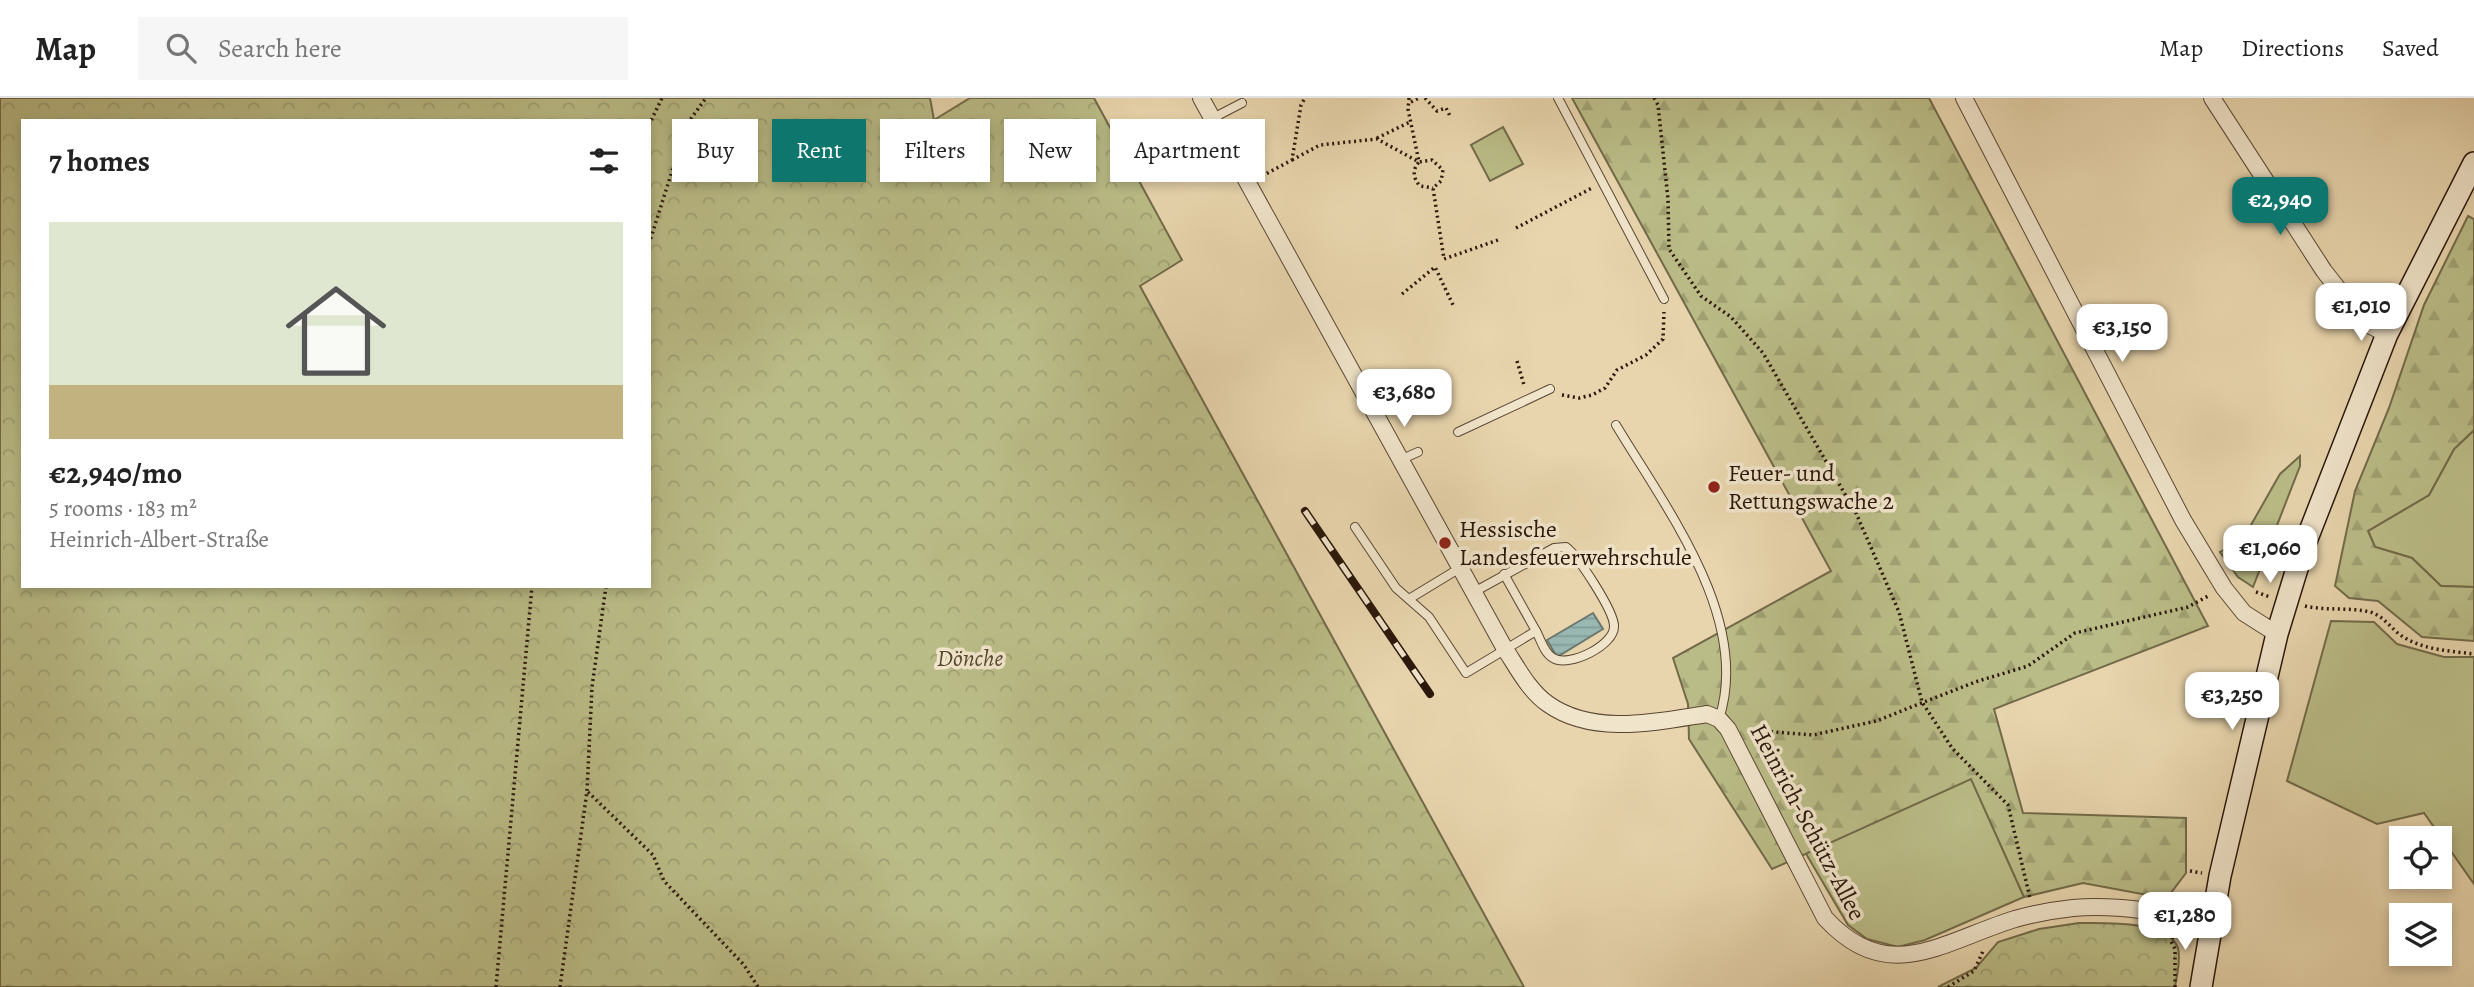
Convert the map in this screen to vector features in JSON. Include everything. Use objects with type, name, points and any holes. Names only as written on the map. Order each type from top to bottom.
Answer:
[{"type":"main road","points":[[2201,987],[2211,923],[2277,634],[2304,549],[2387,334],[2474,163]]},
{"type":"street","name":"Heinrich-Schütz-Allee","points":[[1201,98],[1505,649],[1525,680],[1548,704],[1574,717],[1607,724],[1707,714],[1724,724],[1825,918],[1849,946],[1866,956],[1912,960],[2013,920],[2074,908],[2134,909],[2211,923]]},
{"type":"street","points":[[1964,98],[2183,520],[2224,588],[2244,613],[2277,634]]},
{"type":"street","points":[[2211,98],[2324,271],[2365,323],[2387,334]]},
{"type":"lane","points":[[1558,98],[1664,299]]},
{"type":"lane","points":[[1213,118],[1242,103]]},
{"type":"lane","points":[[1458,432],[1550,389]]},
{"type":"lane","points":[[1616,425],[1692,551],[1714,608],[1722,631],[1727,670],[1724,724]]},
{"type":"lane","points":[[1400,460],[1418,452]]},
{"type":"lane","points":[[1355,527],[1396,588],[1429,617],[1466,673],[1536,631]]},
{"type":"lane","points":[[1474,592],[1504,574],[1554,548],[1566,547],[1575,555],[1614,626],[1609,639],[1567,662],[1556,660],[1548,654],[1504,574]]},
{"type":"lane","points":[[1409,599],[1460,568]]},
{"type":"path","points":[[651,121],[662,98]]},
{"type":"path","points":[[651,238],[687,124],[706,98]]},
{"type":"path","points":[[1292,160],[1305,98]]},
{"type":"path","points":[[1377,139],[1419,162],[1432,160],[1443,170],[1441,181],[1433,188],[1420,186],[1414,178],[1419,162],[1408,109],[1410,100],[1419,98]]},
{"type":"path","points":[[1424,98],[1437,111],[1446,108],[1450,116]]},
{"type":"path","points":[[1654,98],[1658,105],[1668,199],[1669,249],[1700,296],[1731,317],[1763,353],[1856,513],[1899,612],[1922,702],[1952,748],[2008,805],[2031,898],[2013,920]]},
{"type":"path","points":[[1248,183],[1320,145],[1377,139],[1410,122]]},
{"type":"path","points":[[1516,228],[1603,183]]},
{"type":"path","points":[[1433,188],[1444,259]]},
{"type":"path","points":[[1402,294],[1444,259],[1498,240]]},
{"type":"path","points":[[1435,267],[1453,305]]},
{"type":"path","points":[[1517,362],[1524,385],[1579,398],[1605,388],[1617,370],[1646,355],[1663,339],[1664,299]]},
{"type":"path","points":[[496,987],[533,588]]},
{"type":"path","points":[[559,987],[587,791],[592,687],[606,588]]},
{"type":"path","points":[[1724,724],[1812,735],[1876,721],[1922,702],[2028,666],[2075,633],[2188,607],[2224,588]]},
{"type":"path","points":[[2256,593],[2324,610],[2368,612],[2379,616],[2404,638],[2434,648],[2474,654]]},
{"type":"path","points":[[587,791],[653,855],[664,881],[744,965],[758,987]]},
{"type":"path","points":[[2175,987],[2175,948],[2171,941],[2182,917]]},
{"type":"path","points":[[1948,987],[1974,971],[1980,954],[1989,945]]},
{"type":"green space","name":"Dönche","points":[[0,98],[930,98],[934,119],[880,119],[880,182],[990,182],[990,119],[936,119],[970,98],[1094,98],[1110,127],[1110,182],[1140,182],[1182,260],[1140,286],[1524,987],[0,987]]},
{"type":"green space","points":[[1572,98],[1929,98],[2208,626],[1994,709],[2023,813],[2186,818],[2186,873],[2170,894],[2158,897],[2083,883],[2024,897],[1971,779],[1772,869],[1689,739],[1688,704],[1673,658],[1831,571]]},
{"type":"green space","points":[[1503,127],[1523,164],[1490,181],[1471,145]]},
{"type":"green space","points":[[2468,216],[2474,219],[2474,430],[2454,449],[2429,495],[2368,531],[2375,547],[2412,558],[2441,586],[2474,587],[2474,641],[2422,637],[2378,601],[2349,598],[2335,586],[2355,491],[2389,408],[2424,305]]},
{"type":"green space","points":[[2474,430],[2474,587],[2441,586],[2412,558],[2375,547],[2368,531],[2429,495],[2454,449]]},
{"type":"green space","points":[[2300,456],[2300,466],[2253,587],[2238,577],[2220,552],[2243,539],[2280,474]]},
{"type":"green space","points":[[2331,621],[2374,622],[2397,644],[2444,657],[2474,657],[2474,884],[2452,853],[2452,826],[2433,826],[2424,813],[2377,824],[2287,781]]},
{"type":"green space","points":[[1971,778],[2024,897],[1925,940],[1898,947],[1867,939],[1848,925],[1805,852]]},
{"type":"green space","points":[[2079,923],[2134,925],[2162,932],[2172,939],[2178,948],[2175,987],[1938,987],[1976,968],[1998,942],[2039,929]]},
{"type":"water","points":[[1593,613],[1603,629],[1557,657],[1547,640]]},
{"type":"railway","points":[[1305,511],[1430,694]]},
{"type":"place","name":"Feuer- und Rettungswache 2","points":[[1714,487]]},
{"type":"place","name":"Hessische Landesfeuerwehrschule","points":[[1445,543]]}]
